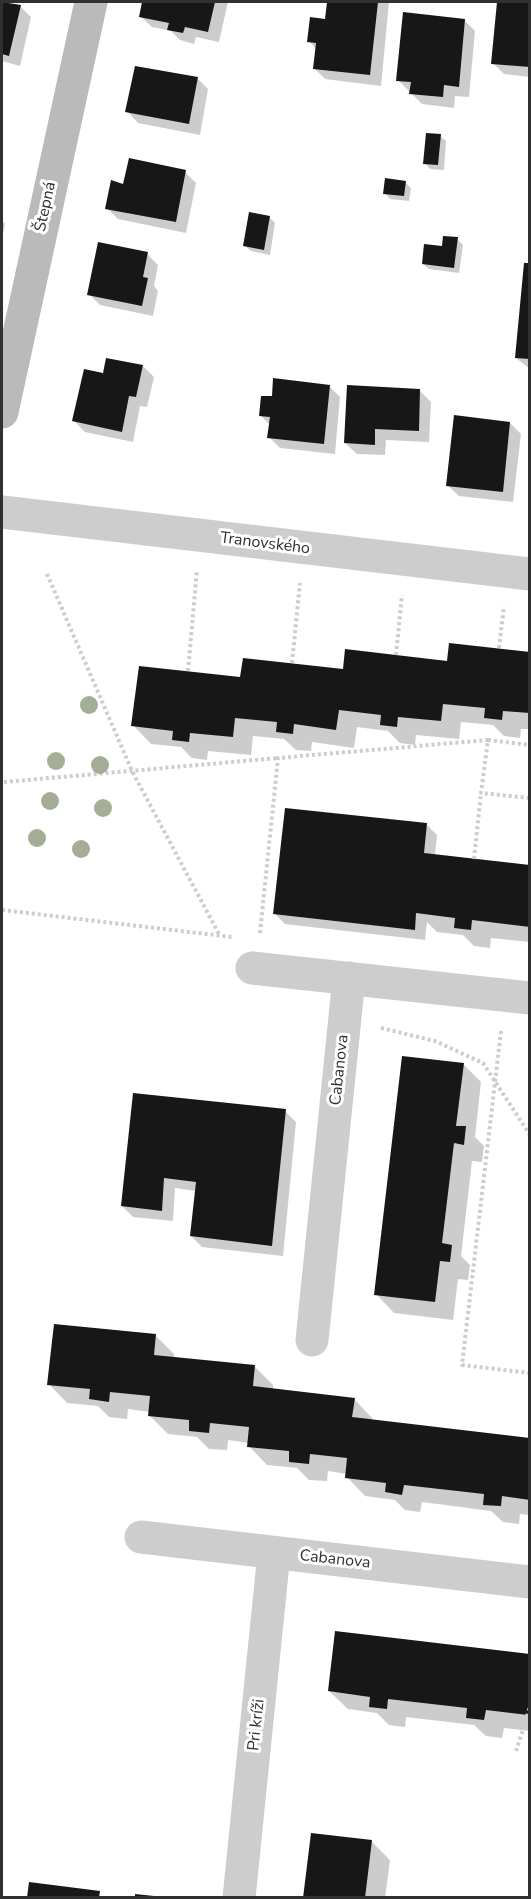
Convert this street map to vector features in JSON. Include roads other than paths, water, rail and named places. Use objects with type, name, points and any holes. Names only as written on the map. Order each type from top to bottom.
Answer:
[{"type":"street","name":"Štepná","points":[[2,412],[91,2]]},
{"type":"street","name":"Tranovského","points":[[2,512],[530,574]]},
{"type":"street","points":[[255,954],[350,978],[518,996]]},
{"type":"street","name":"Cabanova","points":[[312,1340],[350,978]]},
{"type":"street","name":"Cabanova","points":[[141,1537],[530,1582]]},
{"type":"street","name":"Pri kríži","points":[[239,1898],[274,1553]]}]
